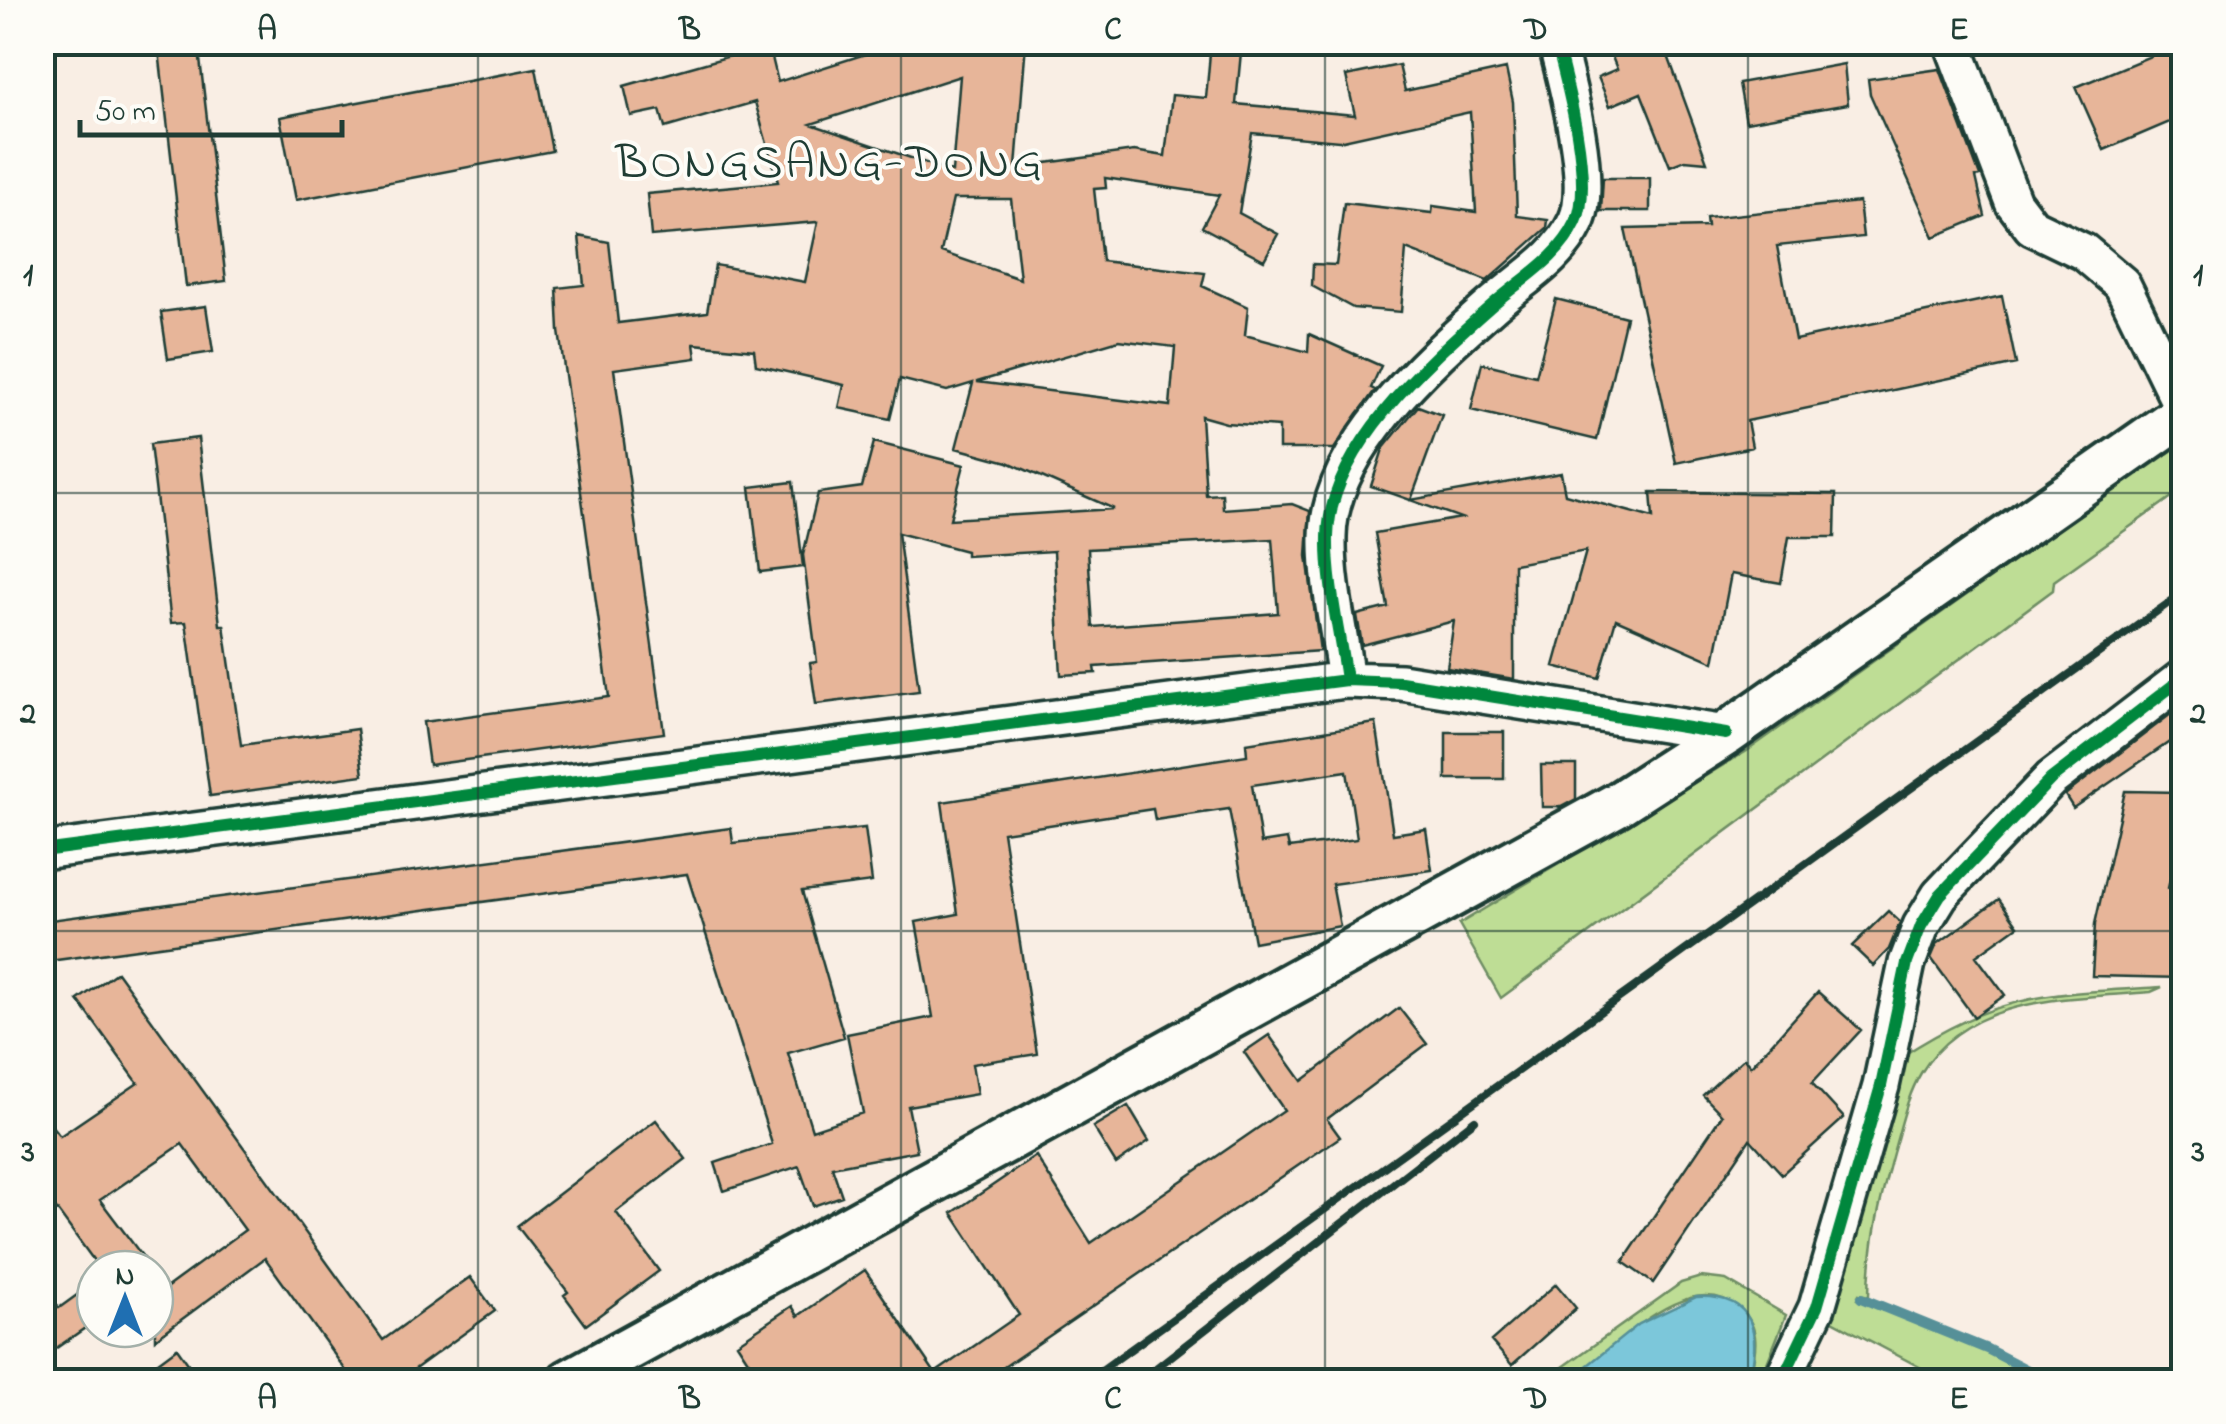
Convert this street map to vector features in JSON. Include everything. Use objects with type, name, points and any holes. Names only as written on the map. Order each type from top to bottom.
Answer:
[{"type":"main road","points":[[568,1382],[1618,804],[1726,734],[2184,412]]},
{"type":"street","points":[[1346,680],[1328,534],[1346,470],[1407,380],[1511,288],[1552,258],[1578,218],[1580,135],[1556,42]]},
{"type":"street","points":[[1952,42],[2013,202],[2032,226],[2084,252],[2122,284],[2184,412]]},
{"type":"street","points":[[1781,1382],[1817,1307],[1881,1086],[1907,963],[1920,926],[1940,894],[2052,779],[2184,678]]},
{"type":"street","points":[[42,851],[1346,680],[1401,682],[1726,734]]},
{"type":"green space","points":[[2183,441],[2183,489],[2054,581],[2053,590],[1501,998],[1459,924],[1747,751]]},
{"type":"green space","points":[[2162,987],[2151,992],[2056,1000],[1994,1014],[1941,1047],[1921,1073],[1905,1111],[1876,1224],[1869,1296],[1859,1294],[1857,1299],[1986,1352],[2043,1381],[1921,1381],[1927,1371],[1831,1320],[1902,1056],[1968,1019],[2026,1000]]},
{"type":"green space","points":[[1701,1277],[1726,1280],[1786,1315],[1760,1381],[1749,1381],[1755,1334],[1747,1317],[1719,1298],[1697,1297],[1652,1316],[1569,1380],[1542,1382],[1681,1283]]},
{"type":"water","points":[[1696,1297],[1731,1302],[1750,1320],[1754,1348],[1749,1381],[1568,1381],[1639,1324]]},
{"type":"building","points":[[158,42],[198,42],[226,281],[186,286]]},
{"type":"building","points":[[903,42],[1026,42],[1016,167],[1134,151],[1165,156],[1172,95],[1206,98],[1211,42],[1242,42],[1236,104],[1355,115],[1346,76],[1399,65],[1405,91],[1506,69],[1513,102],[1517,216],[1548,220],[1547,228],[1487,281],[1406,249],[1401,312],[1353,308],[1312,286],[1313,264],[1336,265],[1344,203],[1432,213],[1433,206],[1476,212],[1470,112],[1339,141],[1252,133],[1239,213],[1278,234],[1264,260],[1202,227],[1219,195],[1105,178],[1106,188],[1094,189],[1102,261],[1205,273],[1202,286],[1248,307],[1245,335],[1308,352],[1309,334],[1381,366],[1371,388],[1375,390],[1334,449],[1279,449],[1279,427],[1226,423],[1201,416],[1206,495],[1222,494],[1223,509],[1292,504],[1310,511],[1307,556],[1320,651],[1095,667],[1096,673],[1061,675],[1054,551],[966,556],[966,551],[898,533],[919,691],[816,704],[810,663],[817,662],[803,555],[818,493],[862,487],[874,442],[964,465],[950,519],[1114,509],[1008,462],[956,448],[973,383],[947,391],[900,379],[890,419],[839,408],[844,385],[756,365],[754,350],[694,344],[696,358],[614,369],[664,733],[429,765],[423,722],[609,697],[559,331],[557,288],[584,285],[579,236],[609,242],[618,323],[707,312],[715,265],[805,282],[818,222],[651,236],[647,194],[778,182],[755,102],[665,128],[660,110],[631,116],[624,86],[769,45],[778,82]],"holes":[[[960,76],[952,172],[811,124]],[[953,199],[1011,199],[1020,279],[941,252]],[[1119,340],[1175,347],[1170,406],[977,382]],[[1272,539],[1278,613],[1093,627],[1088,549]]]},
{"type":"building","points":[[1606,42],[1663,42],[1707,162],[1685,160],[1670,166],[1641,93],[1610,106],[1598,77],[1617,69]]},
{"type":"building","points":[[2184,42],[2184,116],[2104,150],[2076,87]]},
{"type":"building","points":[[1844,64],[1848,104],[1746,122],[1739,83]]},
{"type":"building","points":[[536,68],[552,151],[296,200],[280,117]]},
{"type":"building","points":[[1940,69],[1980,176],[1976,177],[1985,216],[1934,237],[1870,94],[1868,79]]},
{"type":"building","points":[[1603,178],[1650,178],[1650,211],[1601,211]]},
{"type":"building","points":[[1859,202],[1863,237],[1777,246],[1795,340],[2002,296],[2016,364],[1747,421],[1752,447],[1676,463],[1625,229],[1707,227],[1706,218]]},
{"type":"building","points":[[1556,299],[1626,317],[1597,440],[1471,410],[1482,363],[1536,376]]},
{"type":"building","points":[[206,306],[213,352],[168,359],[161,312]]},
{"type":"building","points":[[1418,406],[1442,415],[1411,500],[1561,473],[1565,494],[1653,518],[1651,492],[1836,494],[1835,537],[1789,537],[1781,583],[1731,574],[1714,662],[1616,619],[1599,678],[1554,666],[1586,551],[1514,564],[1514,679],[1447,668],[1454,621],[1362,645],[1357,615],[1388,607],[1375,533],[1461,518],[1371,486],[1383,449]]},
{"type":"building","points":[[198,438],[220,625],[224,625],[241,745],[357,729],[363,775],[210,796],[186,622],[171,623],[150,444]]},
{"type":"building","points":[[793,482],[803,567],[760,572],[750,487]]},
{"type":"building","points":[[2184,704],[2184,732],[2073,808],[2065,795]]},
{"type":"building","points":[[1376,723],[1393,834],[1426,829],[1432,870],[1332,884],[1340,926],[1254,942],[1229,809],[1155,820],[1153,809],[1003,832],[1037,1054],[972,1064],[977,1094],[908,1106],[917,1151],[832,1167],[842,1196],[813,1206],[799,1166],[724,1191],[715,1163],[772,1144],[687,874],[49,961],[43,921],[731,828],[733,843],[865,828],[872,882],[802,891],[844,1037],[788,1053],[812,1130],[863,1113],[847,1034],[933,1017],[916,922],[958,914],[942,802],[1247,755],[1246,743]],"holes":[[[1347,771],[1357,839],[1289,848],[1287,839],[1261,843],[1252,785]]]},
{"type":"building","points":[[1446,732],[1504,732],[1504,779],[1446,779]]},
{"type":"building","points":[[1541,765],[1576,765],[1576,799],[1561,807],[1542,807]]},
{"type":"building","points":[[2125,791],[2180,792],[2180,838],[2168,888],[2184,888],[2184,978],[2092,976],[2095,924]]},
{"type":"building","points":[[1999,899],[2018,926],[1976,956],[2005,995],[1974,1017],[1931,958],[1937,944]]},
{"type":"building","points":[[1888,911],[1900,922],[1889,949],[1873,966],[1852,946]]},
{"type":"building","points":[[117,972],[383,1340],[470,1277],[495,1311],[397,1382],[354,1382],[265,1258],[175,1324],[175,1281],[245,1230],[182,1144],[100,1200],[137,1249],[85,1249],[54,1206],[42,1215],[42,1114],[60,1136],[138,1083],[78,1000]]},
{"type":"building","points":[[1818,992],[1861,1030],[1812,1083],[1844,1118],[1782,1174],[1750,1139],[1653,1283],[1623,1262],[1722,1115],[1703,1095],[1744,1058],[1751,1066]]},
{"type":"building","points":[[1399,1008],[1427,1044],[1327,1119],[1340,1137],[982,1382],[762,1382],[737,1343],[792,1306],[798,1316],[865,1270],[935,1373],[1019,1315],[952,1213],[1036,1156],[1091,1243],[1284,1110],[1244,1052],[1269,1035],[1302,1081]]},
{"type":"building","points":[[1128,1106],[1149,1141],[1116,1164],[1093,1127]]},
{"type":"building","points":[[656,1120],[686,1159],[616,1212],[659,1271],[586,1325],[564,1295],[568,1292],[517,1226]]},
{"type":"building","points":[[42,1284],[59,1308],[75,1296],[75,1335],[42,1358]]},
{"type":"building","points":[[1556,1284],[1576,1308],[1512,1365],[1491,1341]]},
{"type":"building","points":[[177,1348],[201,1382],[131,1382]]},
{"type":"waterway","points":[[1861,1298],[1987,1349],[2051,1382]]},
{"type":"railway","points":[[1085,1382],[2184,592]]},
{"type":"railway","points":[[1138,1382],[1475,1120]]},
{"type":"cycle path","points":[[1346,680],[1328,554],[1333,504],[1345,471],[1364,439],[1413,379],[1549,258],[1576,222],[1581,205],[1580,159],[1556,42]]},
{"type":"cycle path","points":[[1781,1382],[1817,1307],[1881,1086],[1907,963],[1921,926],[1940,895],[2051,779],[2184,677]]},
{"type":"cycle path","points":[[42,851],[1346,680],[1401,682],[1726,734]]},
{"type":"district","name":"BONGSANG-DONG","points":[[830,160]]}]
